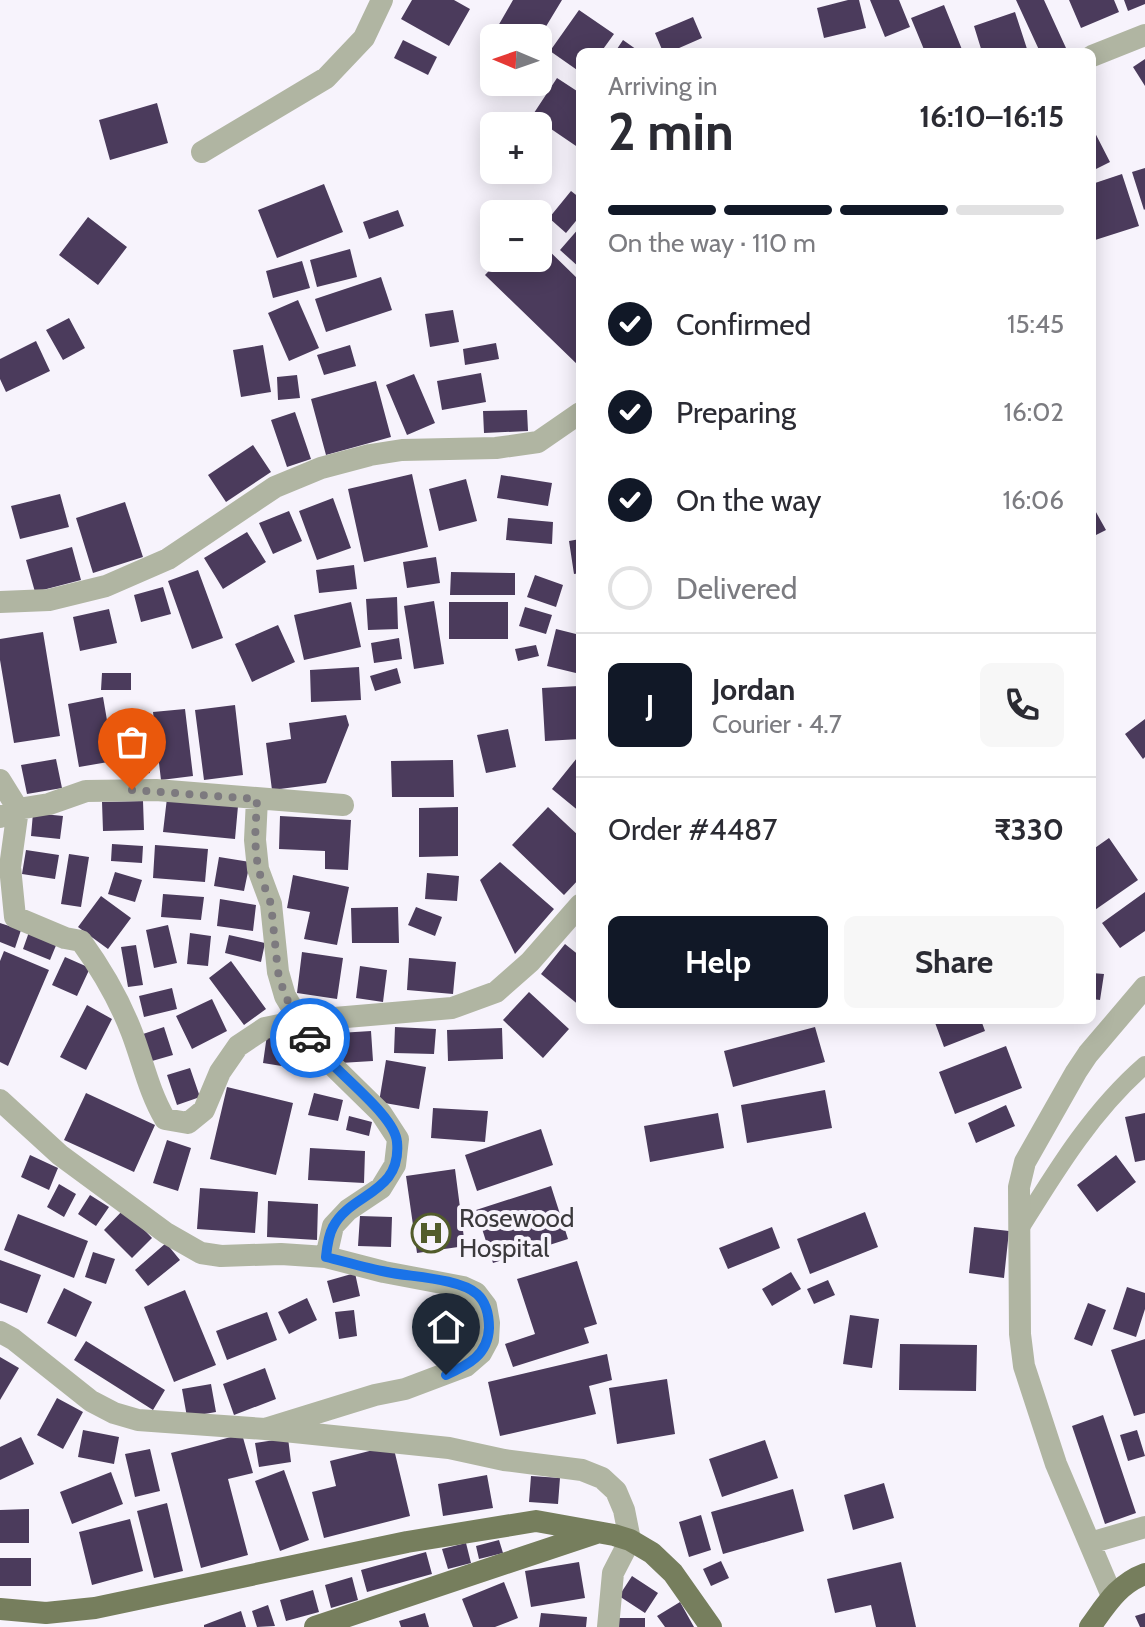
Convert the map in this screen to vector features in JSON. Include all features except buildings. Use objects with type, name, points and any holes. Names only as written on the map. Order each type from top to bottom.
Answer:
[{"type":"main road","points":[[0,1609],[46,1613],[95,1608],[421,1539],[536,1521],[630,1540],[652,1553],[673,1573],[711,1627]]},
{"type":"main road","points":[[315,1627],[597,1533]]},
{"type":"main road","points":[[1090,1627],[1112,1596],[1129,1580],[1145,1574]]},
{"type":"street","points":[[202,152],[326,78],[364,38],[382,0]]},
{"type":"street","points":[[1096,54],[1145,35]]},
{"type":"street","points":[[0,602],[49,600],[106,586],[168,559],[275,487],[321,468],[402,450],[496,448],[538,442],[576,416]]},
{"type":"street","points":[[0,780],[9,813],[15,917],[65,938],[81,941],[110,983],[132,1034],[154,1100],[165,1119],[188,1123],[204,1110],[220,1072],[238,1046],[265,1028],[299,1021],[452,1008],[496,992],[530,962],[576,910]]},
{"type":"street","points":[[9,813],[86,791],[156,790],[343,805]]},
{"type":"street","points":[[257,799],[255,840],[258,869],[271,904],[285,996],[313,1043],[381,1113],[398,1139],[395,1165],[381,1188],[348,1210],[333,1226],[326,1257]]},
{"type":"street","points":[[1112,1596],[1056,1464],[1024,1366],[1019,1299],[1019,1187],[1025,1162],[1088,1054],[1145,987]]},
{"type":"street","points":[[0,1100],[60,1155],[185,1246],[201,1253],[326,1257],[384,1272],[439,1281],[476,1293],[486,1306],[488,1340],[481,1353],[466,1366],[446,1375],[265,1429]]},
{"type":"street","points":[[0,1332],[91,1401],[114,1413],[138,1420],[265,1429],[449,1448],[504,1460],[582,1470],[602,1478],[616,1491],[624,1510],[630,1540],[613,1573],[608,1627]]},
{"type":"street","points":[[1090,1543],[1145,1527]]},
{"type":"lane","points":[[1021,1227],[1095,1117],[1123,1084],[1145,1065]]},
{"type":"way so far","points":[[132,790],[257,799],[255,840],[258,869],[271,904],[278,972],[285,996],[310,1038]]},
{"type":"place","name":"Rosewood Hospital","points":[[431,1233]]},
{"type":"route","points":[[310,1038],[330,1063],[381,1113],[398,1139],[395,1165],[381,1188],[348,1210],[333,1226],[326,1257],[384,1272],[439,1281],[476,1293],[486,1306],[488,1340],[481,1353],[466,1366],[446,1375]]}]
